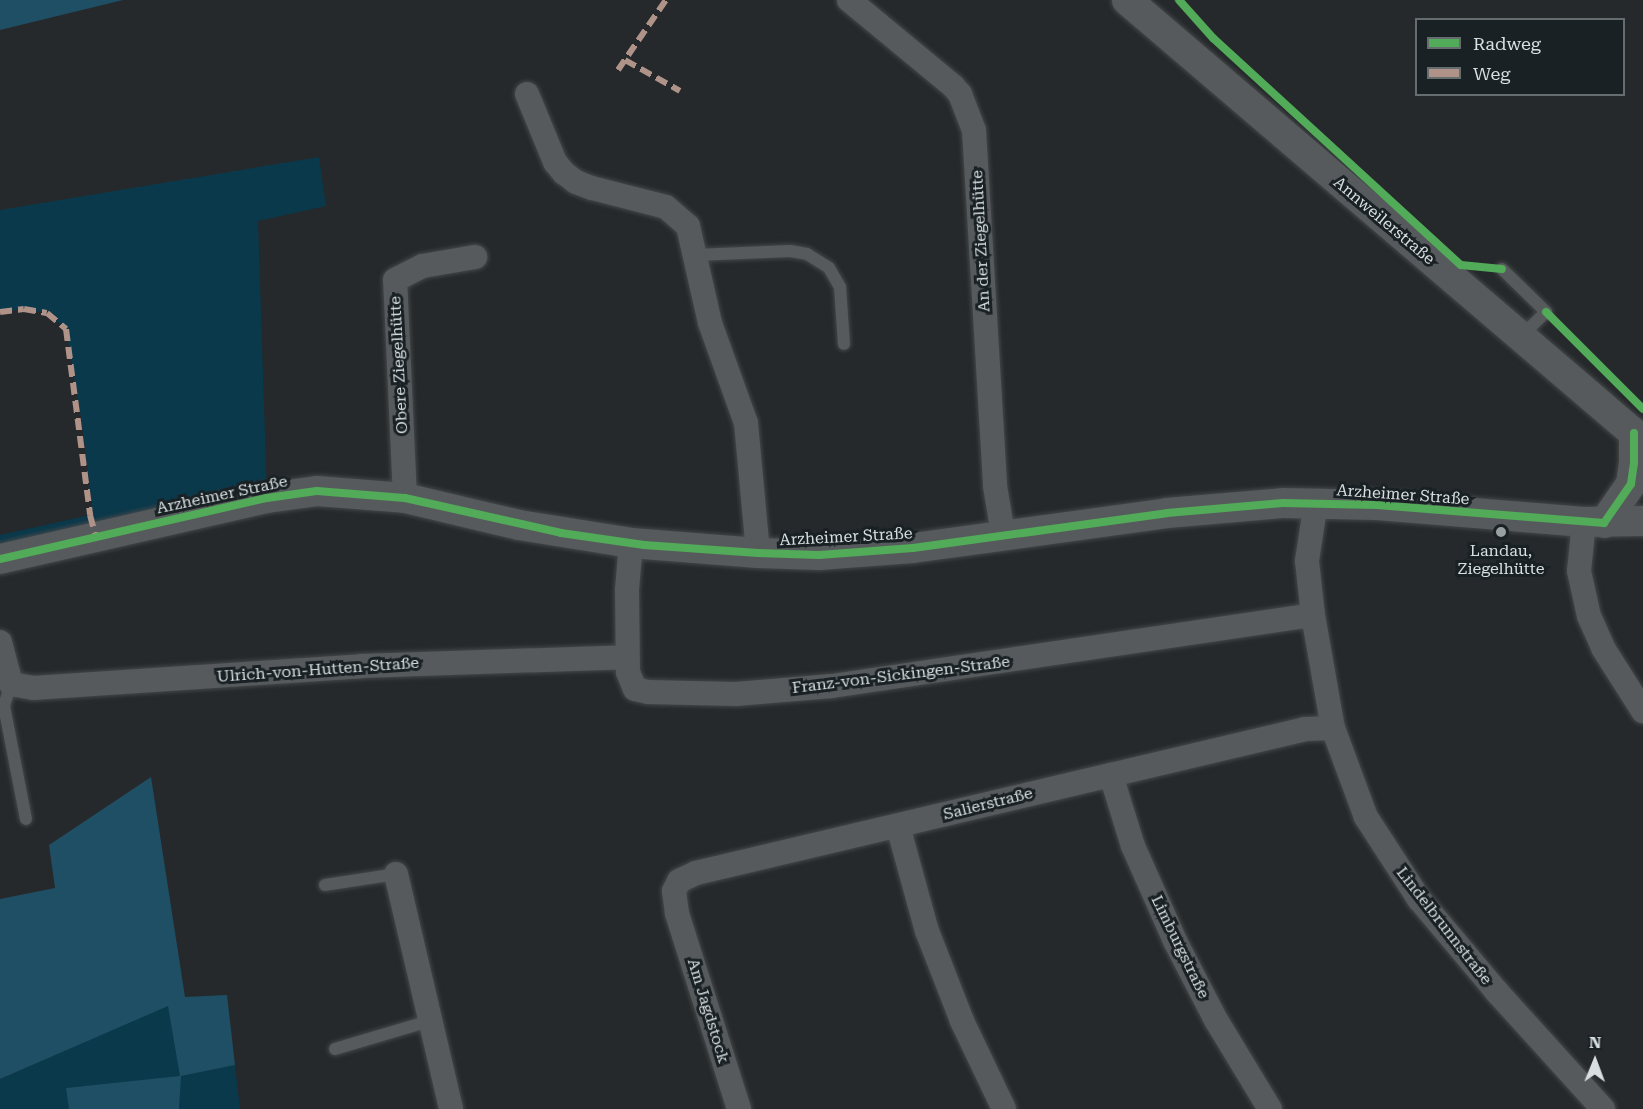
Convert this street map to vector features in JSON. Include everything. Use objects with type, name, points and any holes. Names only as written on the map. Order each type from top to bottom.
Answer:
[{"type":"street","name":"An der Ziegelhütte","points":[[849,0],[953,86],[960,94],[974,130],[995,486],[1003,534]]},
{"type":"street","name":"Annweilerstraße","points":[[1127,0],[1177,40],[1330,175],[1639,437]]},
{"type":"street","points":[[1162,0],[1177,40]]},
{"type":"street","points":[[527,94],[555,162],[564,173],[576,182],[592,188],[666,207],[688,226],[710,323],[746,423],[758,553]]},
{"type":"street","name":"Obere Ziegelhütte","points":[[405,498],[395,280],[423,266],[476,257]]},
{"type":"street","points":[[1639,437],[1631,484],[1594,522],[1580,571],[1589,616],[1604,648],[1643,711]]},
{"type":"street","name":"Arzheimer Straße","points":[[0,559],[293,494],[348,492],[405,498],[530,527],[631,543],[758,553],[819,555],[913,548],[1167,513],[1316,502],[1594,522],[1643,520]]},
{"type":"street","name":"Lindelbrunnstraße","points":[[1316,502],[1306,561],[1312,615],[1332,728],[1366,817],[1403,876],[1497,992],[1603,1109]]},
{"type":"street","name":"Franz-von-Sickingen-Straße","points":[[631,543],[627,590],[626,657],[629,680],[635,689],[648,692],[736,694],[832,686],[1312,615]]},
{"type":"street","points":[[0,642],[11,684]]},
{"type":"street","name":"Ulrich-von-Hutten-Straße","points":[[11,684],[33,688],[372,666],[626,657]]},
{"type":"street","name":"Salierstraße","points":[[677,913],[675,885],[685,877],[1305,729],[1332,728]]},
{"type":"street","name":"Limburgstraße","points":[[1111,775],[1133,846],[1175,941],[1216,1020],[1270,1109]]},
{"type":"street","points":[[898,826],[927,931],[962,1021],[1004,1109]]},
{"type":"street","points":[[396,874],[451,1109]]},
{"type":"street","name":"Am Jagdstock","points":[[677,913],[740,1109]]},
{"type":"lane","points":[[696,255],[790,251],[807,254],[829,268],[840,287],[844,344]]},
{"type":"lane","points":[[1502,269],[1545,312],[1521,337]]},
{"type":"lane","points":[[11,684],[4,706],[26,819]]},
{"type":"lane","points":[[325,885],[396,874]]},
{"type":"lane","points":[[335,1049],[432,1020]]},
{"type":"shaded area","points":[[0,0],[123,0],[0,30]]},
{"type":"shaded area","points":[[319,157],[326,206],[258,221],[267,498],[0,559],[0,535],[90,515],[95,530],[82,424],[66,329],[47,313],[24,309],[0,312],[0,210]]},
{"type":"shaded area","points":[[151,777],[185,997],[227,995],[235,1065],[181,1076],[179,1109],[69,1109],[66,1088],[180,1076],[168,1006],[0,1079],[0,899],[55,888],[49,845]]},
{"type":"shaded area","points":[[168,1005],[181,1076],[235,1065],[240,1109],[179,1109],[180,1077],[67,1088],[69,1109],[0,1109],[0,1079]]},
{"type":"marked path","points":[[618,70],[666,0]]},
{"type":"marked path","points":[[625,60],[680,91]]},
{"type":"marked path","points":[[0,312],[24,309],[47,313],[66,329],[90,515],[96,537]]},
{"type":"cycle path","points":[[1179,0],[1213,38],[1461,265],[1502,269]]},
{"type":"cycle path","points":[[1546,312],[1643,409]]},
{"type":"cycle path","points":[[0,559],[267,498],[317,491],[405,498],[561,533],[644,545],[819,555],[913,548],[1167,513],[1283,503],[1377,505],[1604,523],[1631,484],[1634,433]]},
{"type":"place","name":"Landau, Ziegelhütte","points":[[1501,532]]}]
